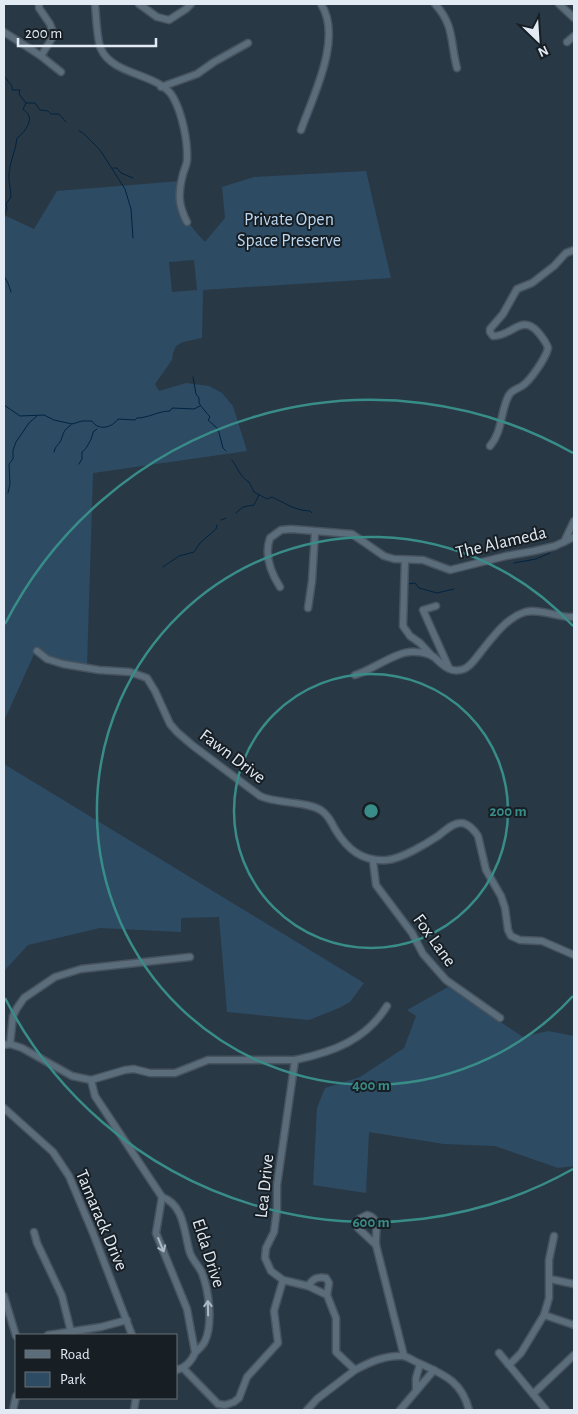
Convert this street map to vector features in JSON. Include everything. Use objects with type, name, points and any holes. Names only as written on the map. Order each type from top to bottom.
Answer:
[{"type":"street","points":[[39,4],[39,8],[50,24],[54,35],[41,56]]},
{"type":"street","points":[[95,4],[100,49],[115,66],[154,82],[172,95],[183,123],[187,160],[179,196],[180,210],[187,222]]},
{"type":"street","points":[[139,4],[157,17],[168,20],[186,9],[190,4]]},
{"type":"street","points":[[301,130],[326,60],[328,20],[321,4]]},
{"type":"street","points":[[435,4],[445,15],[457,68]]},
{"type":"street","points":[[559,4],[574,18]]},
{"type":"street","points":[[4,32],[41,56],[61,72]]},
{"type":"street","points":[[567,42],[574,36]]},
{"type":"street","points":[[162,87],[197,74],[248,43]]},
{"type":"street","points":[[490,446],[497,436],[505,405],[510,394],[525,384],[544,360],[548,348],[544,339],[528,324],[520,324],[502,336],[492,336],[490,329],[503,314],[517,289],[532,283],[554,266],[566,253],[574,250]]},
{"type":"street","points":[[564,542],[574,520]]},
{"type":"street","name":"The Alameda","points":[[280,587],[271,571],[267,550],[270,538],[281,530],[291,529],[352,534],[384,556],[405,560],[414,558],[450,570],[534,551],[574,537]]},
{"type":"street","points":[[308,608],[312,581],[315,532]]},
{"type":"street","points":[[405,560],[403,626],[410,636],[420,642],[432,656],[450,669],[458,670],[467,667],[508,621],[525,612],[534,611],[560,617],[574,617]]},
{"type":"street","points":[[436,606],[423,610],[450,669]]},
{"type":"street","name":"Fawn Drive","points":[[37,651],[47,659],[62,664],[99,670],[130,672],[145,677],[155,691],[170,724],[192,745],[260,796],[269,800],[309,806],[322,810],[345,845],[352,851],[373,861]]},
{"type":"street","points":[[355,675],[401,654],[414,651],[432,656]]},
{"type":"street","points":[[373,861],[402,857],[451,826],[461,823],[466,824],[478,836],[486,870],[503,902],[508,930],[511,936],[520,940],[549,943],[574,954]]},
{"type":"street","name":"Fox Lane","points":[[373,861],[376,885],[412,933],[424,954],[446,980],[500,1018]]},
{"type":"street","points":[[190,957],[81,969],[55,977],[24,998],[16,1008],[7,1045],[22,1048],[72,1076],[91,1080],[134,1069],[150,1073],[175,1073],[208,1060],[295,1060],[335,1048],[357,1038],[372,1026],[386,1006]]},
{"type":"street","name":"Lea Drive","points":[[283,1280],[271,1271],[265,1258],[266,1248],[274,1232],[277,1209],[277,1185],[295,1060]]},
{"type":"street","name":"Elda Drive","points":[[91,1080],[95,1096],[162,1197],[178,1209],[191,1256],[206,1283],[208,1333],[204,1344],[195,1352],[192,1360],[184,1368]]},
{"type":"street","name":"Tamarack Drive","points":[[4,1108],[53,1152],[69,1176],[132,1334]]},
{"type":"street","points":[[162,1197],[156,1233],[187,1309],[195,1352]]},
{"type":"street","points":[[376,1245],[358,1228],[357,1222],[364,1215],[373,1216],[376,1222],[376,1245],[404,1356]]},
{"type":"street","points":[[34,1232],[37,1243],[62,1296],[71,1332]]},
{"type":"street","points":[[509,1365],[521,1353],[544,1315],[549,1298],[549,1260],[554,1236]]},
{"type":"street","points":[[308,1286],[315,1278],[326,1278],[328,1282],[327,1295],[336,1318],[336,1352],[355,1370]]},
{"type":"street","points":[[550,1279],[574,1284]]},
{"type":"street","points":[[178,1370],[184,1368],[217,1407],[234,1402],[239,1398],[248,1377],[278,1343],[274,1311],[283,1280],[308,1286],[327,1295]]},
{"type":"street","points":[[4,1296],[15,1334]]},
{"type":"street","points":[[544,1315],[574,1325]]},
{"type":"street","points":[[56,1334],[101,1327],[127,1320]]},
{"type":"street","points":[[499,1353],[546,1410]]},
{"type":"street","points":[[533,1394],[574,1354]]},
{"type":"street","points":[[308,1410],[317,1398],[355,1370],[378,1358],[404,1356],[454,1381],[466,1397],[469,1410]]},
{"type":"street","points":[[416,1391],[416,1378],[420,1364]]},
{"type":"street","points":[[400,1410],[434,1370]]},
{"type":"street","points":[[416,1378],[424,1383]]},
{"type":"green space","name":"Private Open Space Preserve","points":[[366,171],[391,278],[203,290],[202,338],[183,342],[176,346],[172,360],[155,384],[159,391],[186,383],[209,386],[222,393],[233,406],[247,451],[93,473],[87,666],[47,660],[35,652],[4,721],[4,215],[34,229],[57,191],[181,181],[180,200],[184,214],[205,242],[225,218],[222,187],[254,177]],"holes":[[[194,260],[197,290],[172,292],[169,262]]]},
{"type":"green space","points":[[4,764],[364,983],[350,1002],[309,1020],[227,1012],[219,917],[181,918],[181,932],[100,928],[28,945],[4,971]]},
{"type":"green space","points":[[448,987],[523,1037],[548,1031],[574,1036],[574,1166],[558,1168],[495,1146],[444,1144],[369,1132],[366,1193],[313,1185],[317,1108],[325,1088],[360,1077],[404,1048],[416,1016],[407,1010]]},
{"type":"waterway","points":[[4,76],[12,86],[12,90],[20,90],[19,94],[26,103],[23,109],[30,119],[26,128],[17,138],[9,176],[11,197],[6,204],[4,224]]},
{"type":"waterway","points":[[26,103],[35,103],[40,110],[48,111],[51,114],[59,114],[66,122]]},
{"type":"waterway","points":[[79,131],[100,150],[125,189],[131,209],[133,238]]},
{"type":"waterway","points":[[113,168],[117,168],[121,173],[133,178]]},
{"type":"waterway","points":[[4,276],[11,292]]},
{"type":"waterway","points":[[193,377],[199,403],[210,417],[208,420],[218,429],[223,448],[226,451]]},
{"type":"waterway","points":[[4,405],[20,416],[44,415],[54,420],[72,424],[92,421],[101,427],[112,425],[118,419],[135,420],[170,411],[172,408],[194,409],[200,406]]},
{"type":"waterway","points":[[8,493],[10,484],[9,464],[13,459],[13,450],[16,442],[29,423],[37,416]]},
{"type":"waterway","points":[[54,452],[65,431],[71,425]]},
{"type":"waterway","points":[[79,464],[82,459],[82,452],[89,443],[93,432],[97,429]]},
{"type":"waterway","points":[[232,460],[241,475],[249,482],[254,492],[267,499],[272,497],[292,507],[312,513]]},
{"type":"waterway","points":[[236,513],[243,507],[254,505],[259,495]]},
{"type":"waterway","points":[[221,520],[226,518]]},
{"type":"waterway","points":[[163,567],[179,556],[194,552],[200,543],[216,529],[217,525]]},
{"type":"waterway","points":[[514,563],[536,559],[550,553]]},
{"type":"waterway","points":[[408,584],[415,583],[419,588],[437,593],[454,589]]}]
